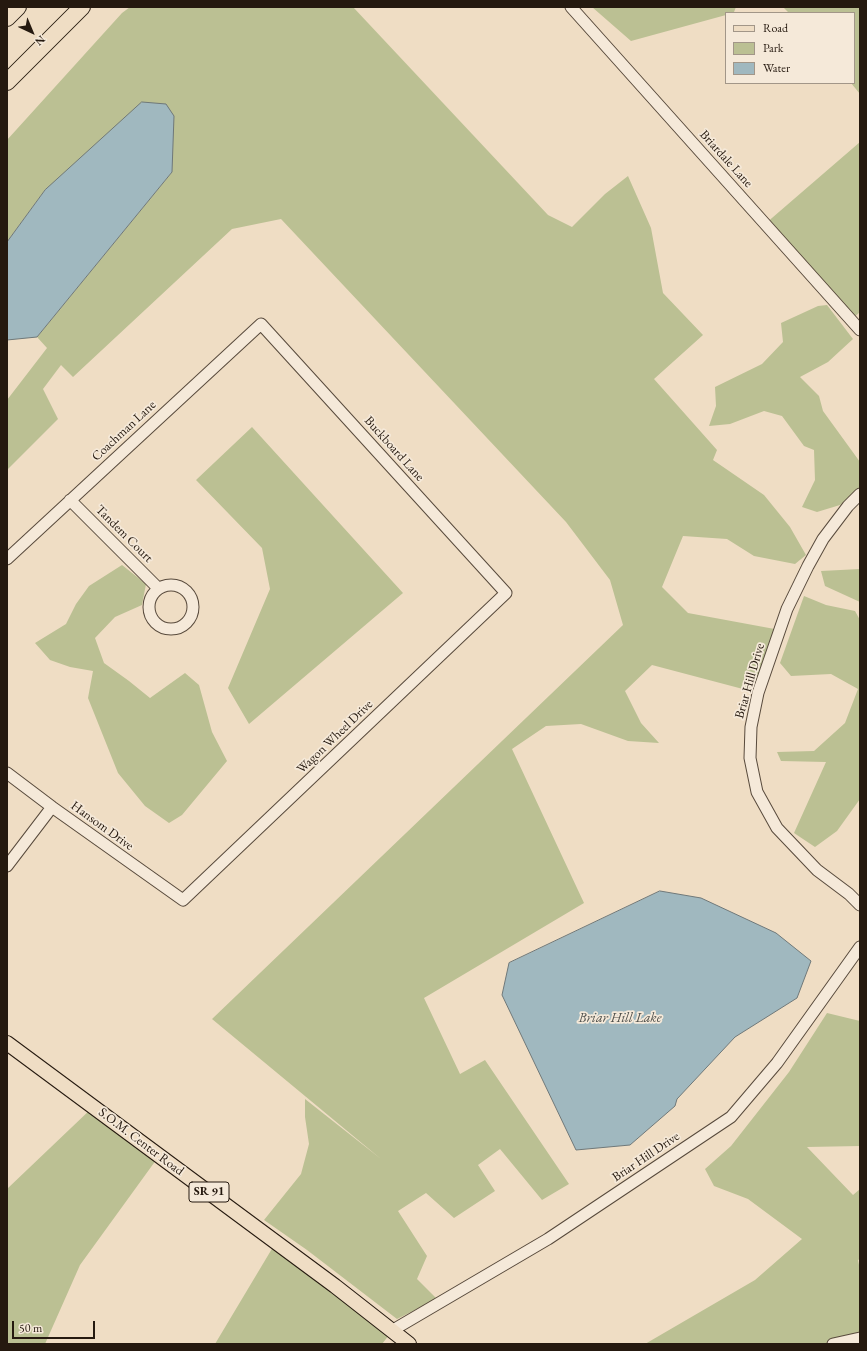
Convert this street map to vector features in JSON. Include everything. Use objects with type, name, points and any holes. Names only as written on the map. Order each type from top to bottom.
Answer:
[{"type":"highway","points":[[7,18],[18,7]]},
{"type":"highway","points":[[7,82],[82,7]]},
{"type":"main road","name":"S.O.M. Center Road","points":[[7,1043],[335,1286],[409,1344]]},
{"type":"street","name":"Briardale Lane","points":[[571,7],[860,330]]},
{"type":"street","name":"Coachman Lane","points":[[7,559],[261,324]]},
{"type":"street","name":"Buckboard Lane","points":[[261,324],[506,593]]},
{"type":"street","name":"Briar Hill Drive","points":[[860,494],[848,506],[823,539],[787,609],[758,693],[751,727],[750,758],[757,792],[777,828],[817,870],[849,894],[860,906]]},
{"type":"street","name":"Tandem Court","points":[[70,500],[158,588]]},
{"type":"street","points":[[165,585],[179,586],[190,596],[193,610],[186,622],[180,627],[174,629],[159,626],[150,615],[148,607],[150,600],[153,593],[158,588],[165,585]]},
{"type":"street","name":"Wagon Wheel Drive","points":[[182,900],[506,593]]},
{"type":"street","name":"Hansom Drive","points":[[7,772],[52,807],[182,900]]},
{"type":"street","points":[[7,866],[52,807]]},
{"type":"street","name":"Briar Hill Drive","points":[[393,1330],[548,1239],[731,1118],[776,1063],[860,947]]},
{"type":"street","points":[[833,1344],[860,1338]]},
{"type":"green space","points":[[130,7],[353,7],[548,215],[572,227],[605,194],[628,176],[651,228],[663,293],[703,335],[654,379],[717,450],[713,460],[764,495],[790,527],[806,555],[795,564],[754,556],[727,539],[683,536],[662,587],[688,613],[780,630],[758,693],[652,665],[625,691],[641,723],[659,743],[628,741],[581,724],[546,726],[512,749],[584,903],[424,998],[460,1074],[485,1060],[569,1184],[542,1200],[500,1149],[478,1165],[495,1191],[454,1218],[426,1193],[398,1211],[427,1256],[417,1279],[437,1299],[397,1319],[307,1250],[264,1220],[301,1174],[309,1144],[305,1117],[305,1099],[381,1159],[212,1019],[623,625],[610,580],[566,522],[281,219],[232,229],[73,377],[61,365],[43,389],[58,419],[7,470],[7,400],[47,348],[37,337],[172,172],[45,190],[7,242],[7,140],[122,13]]},
{"type":"green space","points":[[592,7],[736,7],[734,12],[725,12],[725,15],[631,41]]},
{"type":"green space","points":[[783,7],[860,7],[860,94],[852,84],[855,84],[855,12],[788,12]]},
{"type":"green space","points":[[860,142],[860,312],[851,320],[765,224]]},
{"type":"green space","points":[[827,305],[853,339],[828,362],[800,377],[819,396],[823,411],[860,462],[860,489],[840,505],[817,512],[802,507],[815,480],[814,450],[804,446],[782,416],[764,411],[730,424],[709,426],[716,406],[715,387],[762,364],[783,342],[781,323],[818,306]]},
{"type":"green space","points":[[252,427],[403,593],[249,724],[228,688],[270,589],[262,548],[196,480]]},
{"type":"green space","points":[[122,565],[146,584],[142,605],[115,617],[95,638],[104,663],[150,698],[185,673],[199,685],[212,732],[227,761],[182,815],[169,823],[145,806],[118,773],[88,698],[93,671],[70,667],[50,660],[35,643],[66,624],[76,604],[89,586]]},
{"type":"green space","points":[[860,569],[860,602],[825,586],[821,571]]},
{"type":"green space","points":[[804,596],[826,605],[855,611],[860,620],[860,799],[837,831],[815,847],[794,833],[826,762],[781,761],[777,752],[814,751],[845,723],[858,689],[831,674],[791,676],[780,663]]},
{"type":"green space","points":[[827,1013],[860,1021],[860,1146],[807,1147],[853,1195],[860,1189],[860,1259],[858,1260],[860,1270],[860,1338],[833,1344],[645,1344],[755,1280],[802,1239],[748,1199],[714,1186],[705,1169],[731,1146],[789,1072]]},
{"type":"green space","points":[[93,1107],[159,1156],[80,1265],[45,1344],[7,1344],[7,1189]]},
{"type":"green space","points":[[276,1242],[393,1330],[382,1344],[215,1344]]},
{"type":"water","points":[[142,102],[166,104],[174,116],[172,172],[37,337],[7,340],[7,242],[45,190]]},
{"type":"water","name":"Briar Hill Lake","points":[[660,891],[701,898],[776,933],[811,961],[797,998],[735,1037],[677,1099],[675,1106],[630,1145],[576,1150],[502,995],[509,963]]}]
